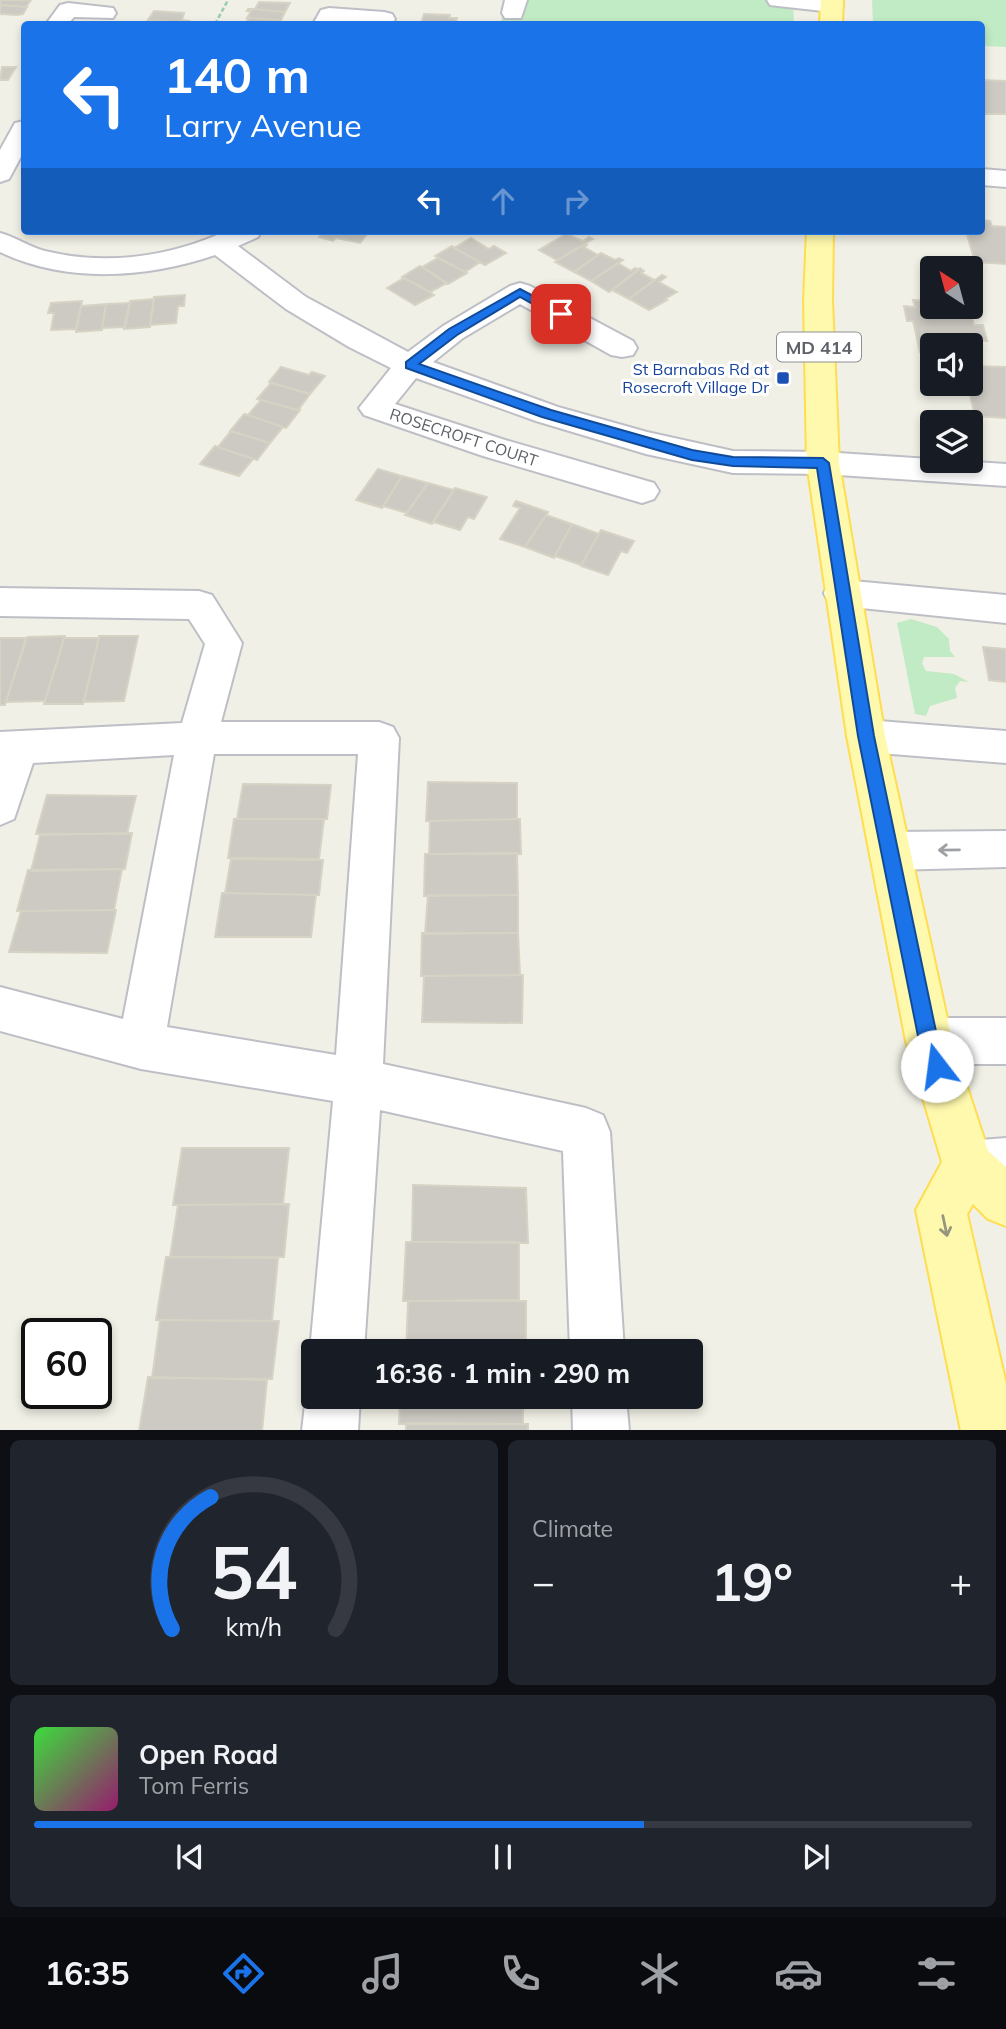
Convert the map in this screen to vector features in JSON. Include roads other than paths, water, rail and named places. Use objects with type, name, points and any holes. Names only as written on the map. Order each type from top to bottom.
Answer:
[{"type":"main road","name":"MD 414","points":[[820,235],[818,300],[823,463],[866,736],[929,1041],[1006,1202]]},
{"type":"main road","points":[[987,1164],[941,1210],[989,1430]]},
{"type":"street","points":[[778,0],[831,10]]},
{"type":"street","points":[[59,21],[68,10],[100,19]]},
{"type":"street","points":[[326,21],[329,15],[374,21]]},
{"type":"street","points":[[0,174],[21,134]]},
{"type":"street","points":[[985,159],[1006,161]]},
{"type":"street","points":[[985,177],[1006,178]]},
{"type":"street","points":[[985,199],[1006,200]]},
{"type":"street","points":[[0,241],[35,258],[117,267],[170,262],[219,246],[240,235]]},
{"type":"street","points":[[219,246],[296,303],[359,340],[410,365],[547,414],[646,443],[733,462],[823,463],[1006,475]]},
{"type":"street","name":"ROSECROFT COURT","points":[[622,348],[520,292],[453,332],[410,365],[375,408],[494,448],[642,492]]},
{"type":"street","points":[[842,593],[1006,609]]},
{"type":"street","points":[[0,602],[199,605],[224,643],[197,738],[141,1046]]},
{"type":"street","points":[[866,736],[1006,747]]},
{"type":"street","points":[[0,807],[9,749],[197,738],[379,738],[358,1082],[338,1339]]},
{"type":"street","points":[[891,851],[1006,849]]},
{"type":"street","points":[[0,1009],[141,1046],[358,1082],[586,1132],[596,1339]]},
{"type":"street","points":[[929,1041],[1006,1041]]},
{"type":"street","points":[[330,1430],[332,1409]]},
{"type":"street","points":[[600,1409],[601,1430]]},
{"type":"place","name":"St Barnabas Rd at Rosecroft Village Dr","points":[[783,378]]}]
